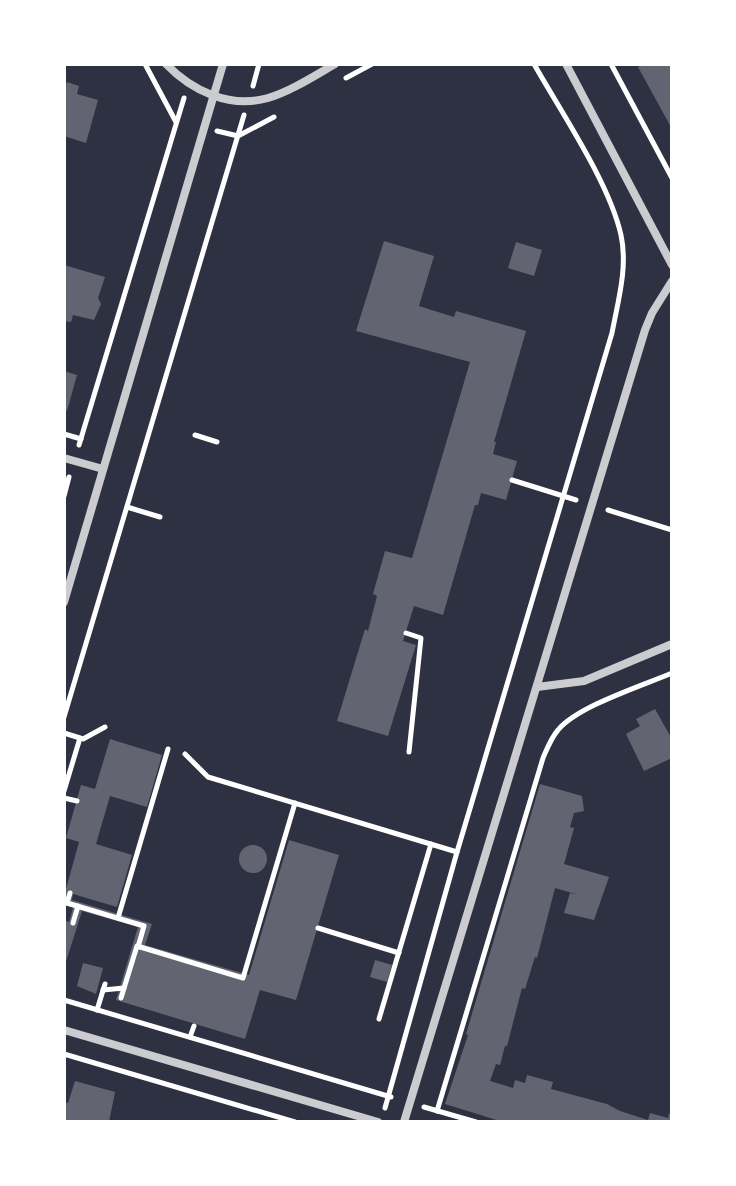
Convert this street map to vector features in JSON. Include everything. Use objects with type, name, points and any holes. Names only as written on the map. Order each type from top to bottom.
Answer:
[{"type":"street","points":[[166,64],[188,84],[213,96],[249,101],[266,99],[335,64]]},
{"type":"street","points":[[64,602],[223,64]]},
{"type":"street","points":[[566,64],[672,265]]},
{"type":"street","points":[[404,1122],[645,330],[672,281]]},
{"type":"street","points":[[64,458],[103,469]]},
{"type":"street","points":[[537,687],[584,681],[672,644]]},
{"type":"street","points":[[64,1030],[378,1122]]},
{"type":"path","points":[[64,434],[81,439],[177,123],[145,64]]},
{"type":"path","points":[[388,1096],[457,852],[612,333],[623,278],[621,235],[601,184],[534,64]]},
{"type":"path","points":[[611,64],[672,178]]},
{"type":"path","points":[[64,717],[238,136]]},
{"type":"path","points":[[195,435],[217,442]]},
{"type":"path","points":[[64,486],[67,487],[64,496]]},
{"type":"path","points":[[127,507],[160,517]]},
{"type":"path","points":[[406,633],[421,638],[409,752]]},
{"type":"path","points":[[437,1111],[543,758],[551,741],[558,730],[579,713],[672,673]]},
{"type":"path","points":[[64,733],[83,739],[105,727]]},
{"type":"path","points":[[64,791],[80,738]]},
{"type":"path","points":[[118,918],[168,749]]},
{"type":"path","points":[[185,754],[208,777],[457,852]]},
{"type":"path","points":[[64,798],[77,801]]},
{"type":"path","points":[[138,947],[243,978],[295,803]]},
{"type":"path","points":[[379,1019],[431,844]]},
{"type":"path","points":[[70,893],[67,903],[144,926],[121,998]]},
{"type":"path","points":[[73,923],[78,906]]},
{"type":"path","points":[[318,928],[399,953]]},
{"type":"path","points":[[97,1010],[104,987],[124,988]]},
{"type":"path","points":[[64,1000],[476,1122]]},
{"type":"path","points":[[190,1037],[194,1026]]},
{"type":"path","points":[[64,1054],[295,1122]]},
{"type":"building","points":[[644,64],[672,64],[672,129],[638,67]]},
{"type":"building","points":[[67,82],[79,86],[77,94],[98,100],[86,143],[64,136],[64,90]]},
{"type":"building","points":[[384,241],[434,256],[419,306],[454,317],[456,311],[526,331],[494,442],[493,454],[517,461],[506,500],[481,493],[443,615],[414,606],[403,641],[416,645],[388,736],[337,721],[365,629],[368,631],[377,596],[373,594],[385,551],[412,558],[470,362],[356,331]]},
{"type":"building","points":[[516,242],[542,250],[534,276],[508,268]]},
{"type":"building","points":[[64,265],[105,277],[98,298],[101,304],[94,320],[73,315],[71,322],[64,321]]},
{"type":"building","points":[[64,371],[77,375],[67,411],[64,410]]},
{"type":"building","points":[[655,709],[672,739],[672,758],[644,771],[626,734],[640,726],[636,719]]},
{"type":"building","points":[[110,739],[162,755],[147,807],[110,796],[96,844],[132,855],[117,907],[73,894],[72,900],[152,924],[145,945],[249,975],[289,840],[339,855],[296,1000],[260,990],[245,1039],[116,1000],[138,927],[82,911],[64,968],[64,920],[69,922],[73,908],[64,905],[64,896],[79,842],[66,838],[81,785],[95,789]]},
{"type":"building","points":[[540,784],[582,796],[584,811],[574,813],[570,827],[574,828],[564,864],[609,877],[594,920],[564,913],[570,893],[579,895],[555,888],[537,958],[525,989],[522,988],[500,1065],[496,1064],[490,1081],[513,1088],[515,1080],[525,1083],[527,1075],[553,1082],[551,1089],[607,1104],[648,1120],[650,1113],[668,1118],[669,1113],[672,1122],[503,1122],[445,1104],[468,1035]]},
{"type":"building","points":[[253,845],[263,849],[267,859],[263,869],[253,873],[243,869],[239,859],[243,849]]},
{"type":"building","points":[[375,960],[392,965],[387,982],[370,977]]},
{"type":"building","points":[[83,963],[103,968],[96,994],[77,986]]},
{"type":"building","points":[[75,1081],[115,1092],[109,1122],[64,1122],[64,1102],[68,1103]]}]
